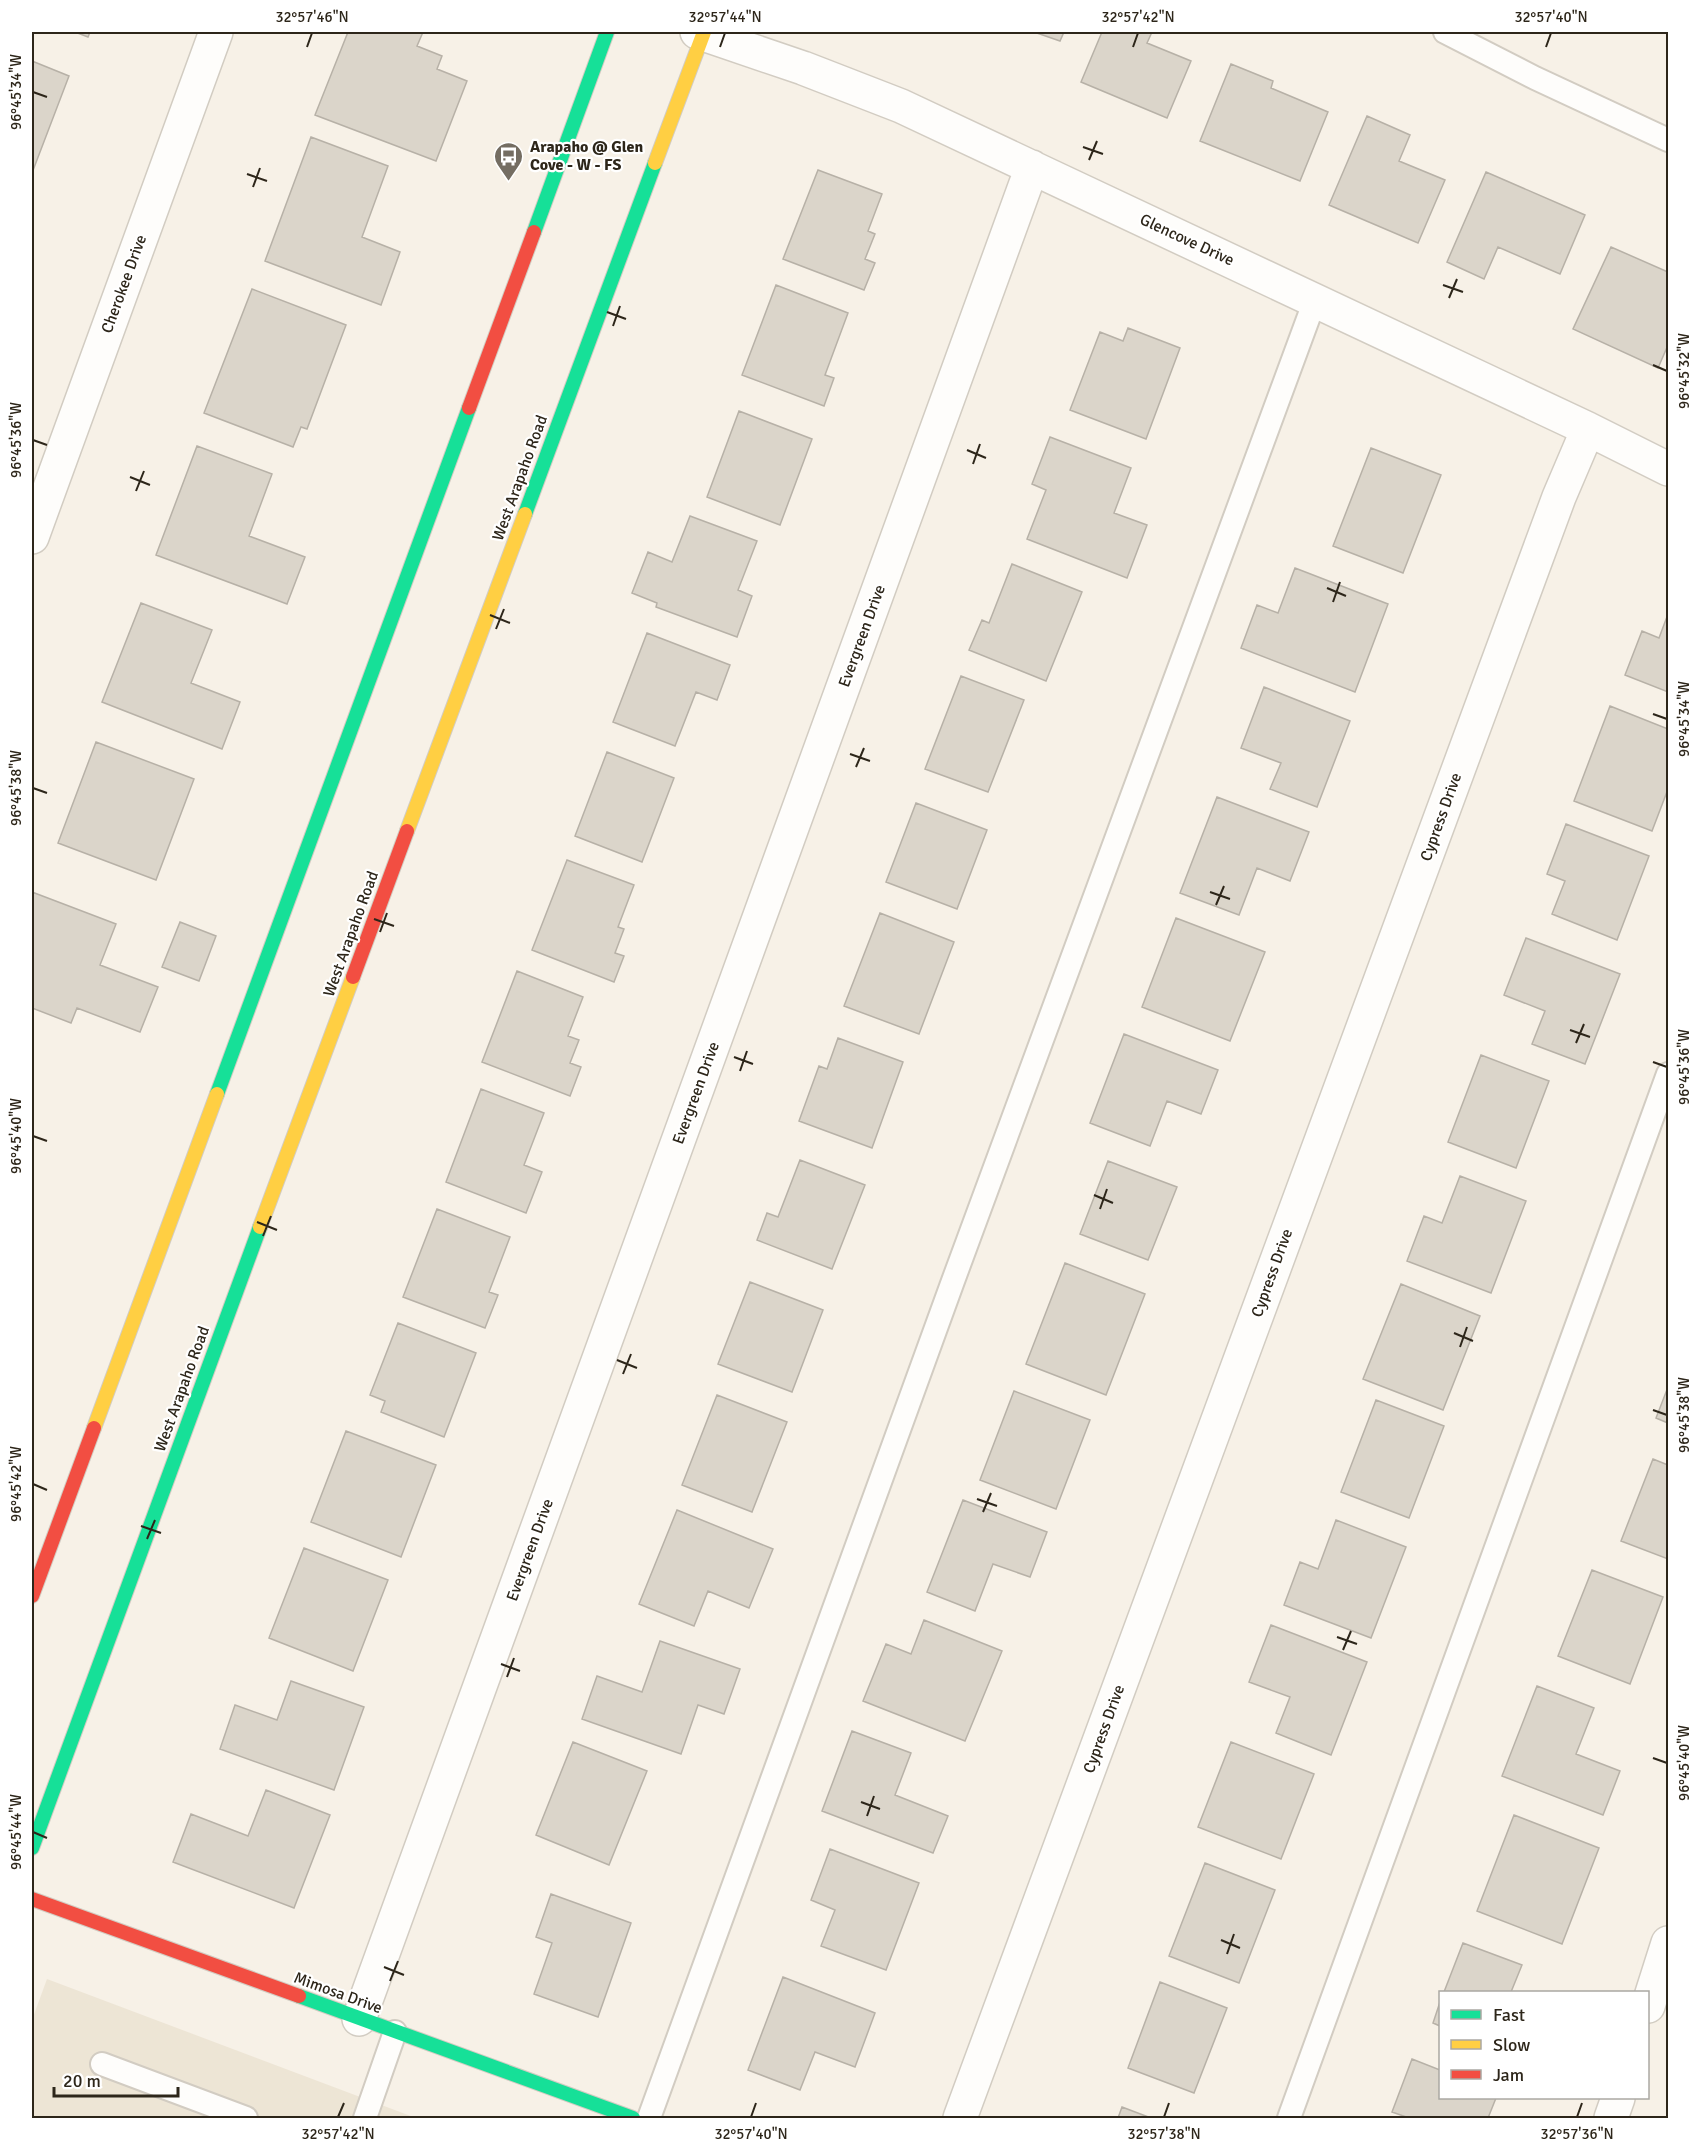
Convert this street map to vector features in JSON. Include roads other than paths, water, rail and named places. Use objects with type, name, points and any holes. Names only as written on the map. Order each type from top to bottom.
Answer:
[{"type":"main road","points":[[32,1596],[607,32]]},
{"type":"main road","name":"West Arapaho Road","points":[[32,1848],[167,1476],[701,32]]},
{"type":"main road","name":"Mimosa Drive","points":[[32,1899],[633,2118]]},
{"type":"street","name":"Cherokee Drive","points":[[32,537],[216,32]]},
{"type":"street","name":"Glencove Drive","points":[[701,32],[901,106],[1588,429],[1668,469]]},
{"type":"street","name":"Evergreen Drive","points":[[359,2019],[1032,167]]},
{"type":"street","name":"Cypress Drive","points":[[960,2118],[1555,508],[1588,429]]},
{"type":"street","points":[[1649,2000],[1668,1943]]},
{"type":"street","points":[[1611,2118],[1617,2099]]},
{"type":"lane","points":[[1445,32],[1535,78],[1668,140]]},
{"type":"lane","points":[[649,2118],[953,1281],[1315,300]]},
{"type":"lane","points":[[1289,2118],[1668,1074]]},
{"type":"lane","points":[[365,2118],[395,2032]]},
{"type":"lane","points":[[102,2064],[246,2118]]},
{"type":"place","name":"Arapaho @ Glen Cove - W - FS","points":[[509,182]]}]
